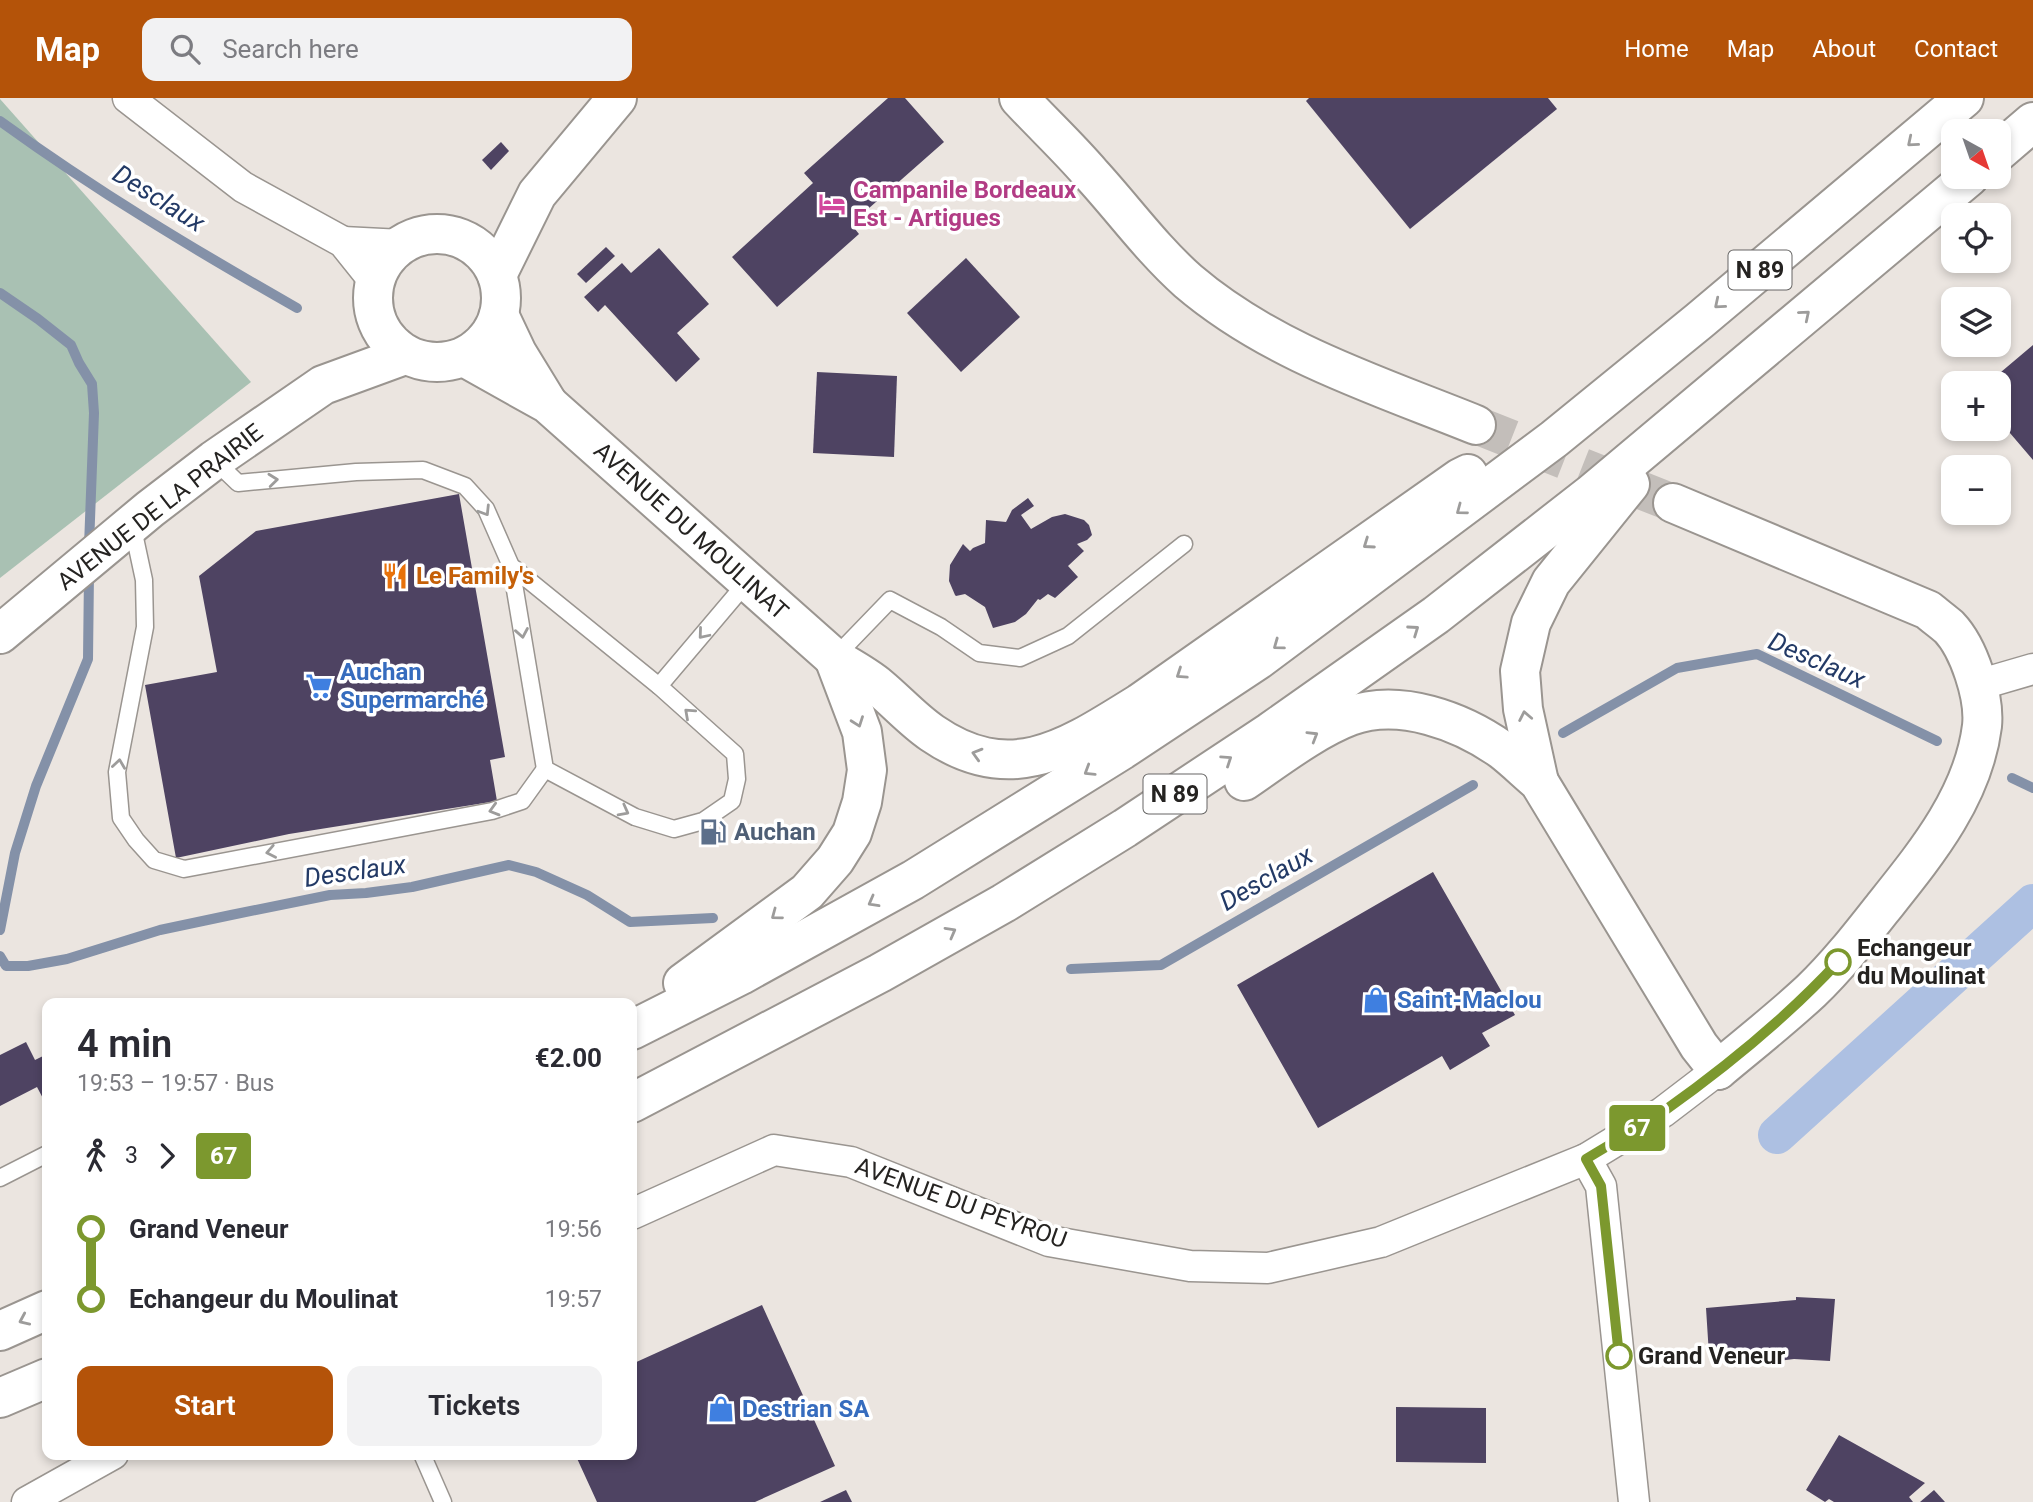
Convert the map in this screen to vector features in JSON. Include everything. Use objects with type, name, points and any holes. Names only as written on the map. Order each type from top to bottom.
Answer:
[{"type":"main road","name":"AVENUE DE LA PRAIRIE","points":[[497,275],[537,194],[617,98]]},
{"type":"main road","points":[[1019,98],[1093,175],[1158,251],[1189,281],[1263,332],[1307,356],[1476,425]]},
{"type":"main road","points":[[1047,98],[1093,175]]},
{"type":"main road","name":"N 89","points":[[637,1027],[741,975],[913,880],[1122,750],[1258,660],[1554,439],[1964,98]]},
{"type":"main road","points":[[2011,141],[2033,122]]},
{"type":"main road","name":"N 89","points":[[637,1101],[891,967],[1004,903],[1125,828],[1270,732],[1436,615],[1591,494],[1955,189]]},
{"type":"main road","name":"AVENUE DE LA PRAIRIE","points":[[457,238],[537,194]]},
{"type":"main road","name":"AVENUE DE LA PRAIRIE","points":[[323,385],[375,298],[381,266],[394,250],[411,239],[432,234],[452,235],[471,243],[487,257],[497,275]]},
{"type":"main road","points":[[375,298],[377,324],[388,340],[405,355],[421,361],[441,363],[464,357],[477,349],[491,334],[499,316],[502,295],[497,275]]},
{"type":"main road","name":"AVENUE DU MOULINAT","points":[[499,316],[517,353],[548,404]]},
{"type":"main road","name":"AVENUE DE LA PRAIRIE","points":[[0,634],[214,460],[323,385],[405,355]]},
{"type":"main road","name":"AVENUE DU MOULINAT","points":[[464,357],[548,404],[834,658],[877,685],[931,733],[976,755],[1004,760],[1032,758],[1086,737],[1460,478],[1554,439]]},
{"type":"main road","points":[[1539,782],[1523,709],[1520,671],[1531,623],[1551,582],[1678,423]]},
{"type":"main road","points":[[674,1082],[797,1043],[968,952],[1144,846],[1318,733],[1350,716],[1386,709],[1428,714],[1463,728],[1503,751],[1539,782],[1699,1046],[1718,1070],[1812,990],[1853,945],[1921,860],[1958,802],[1975,760],[1982,723],[1978,685],[1962,646],[1950,628],[1928,610],[1673,503]]},
{"type":"main road","points":[[637,1016],[807,892],[835,860],[852,833],[862,802],[867,769],[862,732],[834,658]]},
{"type":"main road","points":[[0,1331],[42,1312]]},
{"type":"main road","points":[[0,1398],[42,1380]]},
{"type":"street","points":[[128,98],[243,187],[343,242],[402,245]]},
{"type":"street","points":[[343,242],[375,298]]},
{"type":"street","points":[[1978,685],[2033,669]]},
{"type":"street","name":"AVENUE DU PEYROU","points":[[637,1212],[774,1150],[851,1162],[1049,1241],[1190,1266],[1268,1268],[1381,1242],[1586,1159],[1663,1112],[1718,1070]]},
{"type":"street","points":[[1586,1159],[1601,1186],[1633,1502]]},
{"type":"street","points":[[27,1502],[102,1460]]},
{"type":"lane","points":[[132,524],[144,580],[145,627],[117,772],[121,818],[154,860],[184,869],[492,811],[522,801],[545,769],[511,566],[486,509],[465,486],[423,470],[355,472],[238,483],[214,460]]},
{"type":"lane","points":[[834,658],[890,600],[941,626],[979,653],[1020,658],[1068,636],[1184,544]]},
{"type":"lane","points":[[511,566],[659,686],[735,754],[737,779],[732,801],[703,821],[674,829],[635,817],[545,769]]},
{"type":"lane","points":[[659,686],[747,582]]},
{"type":"lane","points":[[0,1178],[42,1157]]},
{"type":"lane","points":[[425,1460],[443,1502]]},
{"type":"green space","points":[[0,99],[251,382],[0,578]]},
{"type":"building","name":"Campanile Bordeaux Est - Artigues","points":[[888,98],[905,98],[944,142],[851,224],[859,234],[777,307],[732,257],[813,183],[804,173]]},
{"type":"building","points":[[1309,98],[1548,98],[1557,109],[1410,229],[1306,101]]},
{"type":"building","points":[[501,142],[509,151],[491,170],[482,160]]},
{"type":"building","points":[[606,247],[615,256],[586,283],[577,274]]},
{"type":"building","points":[[659,248],[709,304],[677,333],[700,359],[676,382],[605,305],[598,312],[584,297],[622,263],[631,273]]},
{"type":"building","points":[[966,258],[1020,317],[961,372],[907,313]]},
{"type":"building","points":[[2033,345],[2033,460],[2011,434],[2011,371],[2002,371]]},
{"type":"building","points":[[817,372],[897,376],[894,457],[813,453]]},
{"type":"building","points":[[459,494],[505,757],[490,760],[497,801],[289,834],[176,858],[145,685],[217,672],[199,576],[256,531]]},
{"type":"building","points":[[1028,498],[1034,506],[1021,515],[1031,529],[1052,517],[1065,514],[1084,520],[1092,535],[1077,544],[1084,551],[1068,566],[1078,577],[1055,598],[1048,594],[1038,599],[1026,614],[1015,622],[993,628],[985,607],[965,594],[955,595],[949,581],[950,565],[963,544],[970,551],[985,543],[986,520],[1006,522],[1012,510]]},
{"type":"building","name":"Saint-Maclou","points":[[1433,872],[1515,1015],[1482,1033],[1490,1046],[1450,1070],[1442,1056],[1318,1128],[1237,985]]},
{"type":"building","points":[[26,1042],[35,1060],[42,1056],[42,1096],[37,1087],[0,1106],[0,1055]]},
{"type":"building","points":[[1796,1297],[1835,1299],[1830,1361],[1794,1359],[1727,1367],[1727,1353],[1709,1355],[1706,1308],[1796,1300]]},
{"type":"building","name":"Destrian SA","points":[[762,1305],[835,1466],[755,1502],[597,1502],[578,1460],[637,1460],[637,1362]]},
{"type":"building","points":[[1396,1407],[1486,1408],[1486,1463],[1396,1462]]},
{"type":"building","points":[[1839,1435],[1925,1483],[1909,1497],[1913,1502],[1834,1502],[1829,1499],[1825,1502],[1806,1490]]},
{"type":"building","points":[[846,1490],[852,1502],[820,1502]]},
{"type":"building","points":[[1934,1490],[1945,1502],[1920,1502]]},
{"type":"waterway","name":"Desclaux","points":[[0,121],[146,219],[297,308]]},
{"type":"waterway","name":"Desclaux","points":[[0,293],[71,345],[92,384],[94,413],[89,546]]},
{"type":"waterway","name":"Desclaux","points":[[0,930],[15,853],[36,786],[88,659],[89,573]]},
{"type":"waterway","name":"Desclaux","points":[[1563,733],[1677,668],[1757,654],[1937,741]]},
{"type":"waterway","name":"Desclaux","points":[[2012,778],[2033,788]]},
{"type":"waterway","name":"Desclaux","points":[[1071,969],[1161,965],[1473,785]]},
{"type":"waterway","name":"Desclaux","points":[[0,956],[6,966],[28,966],[67,959],[160,930],[231,915],[330,895],[412,887],[509,865],[536,872],[587,895],[630,922],[713,918]]},
{"type":"waterway","points":[[1777,1135],[2033,903]]},
{"type":"tunnel","points":[[1476,425],[1673,503]]},
{"type":"bus line","name":"67","points":[[1619,1356],[1601,1186],[1586,1159],[1663,1112],[1718,1070],[1812,990],[1838,962]]},
{"type":"place","name":"Campanile Bordeaux Est - Artigues","points":[[832,204]]},
{"type":"place","name":"Le Family's","points":[[395,576]]},
{"type":"place","name":"Auchan Supermarché","points":[[319,686]]},
{"type":"place","name":"Auchan","points":[[713,832]]},
{"type":"place","name":"Echangeur du Moulinat","points":[[1838,962]]},
{"type":"place","name":"Saint-Maclou","points":[[1376,1000]]},
{"type":"place","name":"Grand Veneur","points":[[1619,1356]]},
{"type":"place","name":"Destrian SA","points":[[721,1409]]}]
